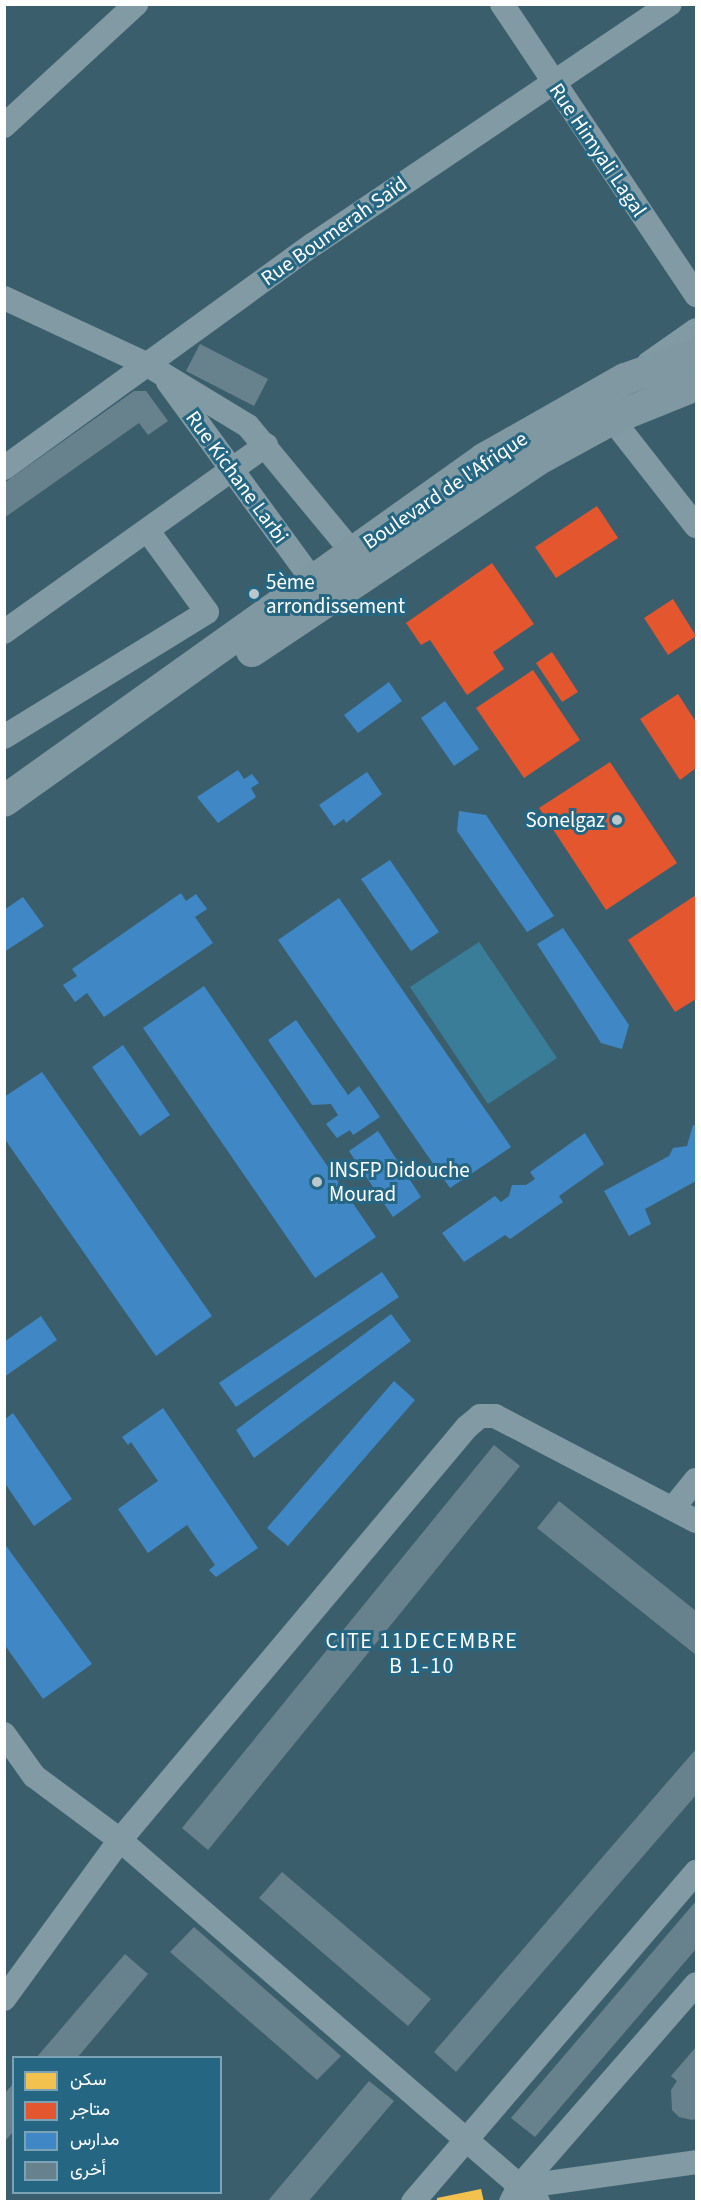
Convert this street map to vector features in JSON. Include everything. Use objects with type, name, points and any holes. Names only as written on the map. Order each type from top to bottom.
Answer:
[{"type":"main road","name":"Boulevard de l'Afrique","points":[[7,800],[484,459],[625,379],[696,354]]},
{"type":"main road","name":"Boulevard de l'Afrique","points":[[7,800],[361,576],[537,460],[612,419],[696,385]]},
{"type":"street","points":[[4,126],[136,4]]},
{"type":"street","name":"Rue Himyali Lagal","points":[[502,4],[696,295]]},
{"type":"street","name":"Rue Boumerah Saïd","points":[[4,468],[154,369],[552,82],[670,4]]},
{"type":"street","name":"Rue Kichane Larbi","points":[[4,297],[154,369],[248,426],[353,552]]},
{"type":"street","points":[[625,379],[696,330]]},
{"type":"street","name":"Rue Kichane Larbi","points":[[154,369],[232,469],[313,581]]},
{"type":"street","points":[[612,419],[696,526]]},
{"type":"street","points":[[4,632],[266,445]]},
{"type":"street","points":[[4,737],[207,612],[148,531]]},
{"type":"street","points":[[4,1999],[120,1840],[480,1416],[495,1416],[696,1521]]},
{"type":"street","points":[[673,1508],[696,1480]]},
{"type":"street","points":[[4,1734],[34,1776],[120,1840],[465,2141],[515,2194],[538,2202]]},
{"type":"street","points":[[419,2199],[465,2141],[696,1872]]},
{"type":"street","points":[[515,2194],[696,1984]]},
{"type":"street","points":[[515,2194],[696,2162]]},
{"type":"shaded area","points":[[479,942],[557,1058],[488,1104],[410,987]]},
{"type":"building: سكن","points":[[481,2189],[484,2202],[437,2202],[437,2198]]},
{"type":"building: متاجر","points":[[597,506],[618,538],[556,578],[535,547]]},
{"type":"building: متاجر","points":[[492,563],[534,624],[493,652],[504,669],[467,695],[430,640],[421,645],[406,623]]},
{"type":"building: متاجر","points":[[673,599],[696,636],[668,655],[644,618]]},
{"type":"building: متاجر","points":[[552,652],[578,692],[562,702],[536,663]]},
{"type":"building: متاجر","points":[[533,670],[580,740],[524,778],[476,708]]},
{"type":"building: متاجر","points":[[678,694],[696,722],[696,768],[680,780],[640,719]]},
{"type":"building: متاجر","points":[[610,762],[677,863],[606,910],[539,808]]},
{"type":"building: متاجر","points":[[696,895],[696,999],[675,1012],[628,940]]},
{"type":"building: مدارس","points":[[389,682],[402,701],[358,733],[344,715]]},
{"type":"building: مدارس","points":[[445,701],[479,749],[454,766],[421,718]]},
{"type":"building: مدارس","points":[[238,770],[244,779],[252,774],[259,783],[251,788],[256,797],[218,823],[197,797]]},
{"type":"building: مدارس","points":[[367,772],[382,794],[346,823],[344,819],[334,826],[319,805]]},
{"type":"building: مدارس","points":[[459,811],[486,815],[554,916],[527,932],[457,831]]},
{"type":"building: مدارس","points":[[390,860],[439,932],[411,951],[361,879]]},
{"type":"building: مدارس","points":[[181,893],[186,901],[196,894],[207,909],[195,917],[213,943],[104,1017],[87,993],[75,1002],[63,985],[77,976],[72,969]]},
{"type":"building: مدارس","points":[[23,897],[44,926],[4,952],[4,910]]},
{"type":"building: مدارس","points":[[339,898],[511,1147],[450,1188],[278,940]]},
{"type":"building: مدارس","points":[[563,928],[629,1025],[622,1049],[601,1043],[537,944]]},
{"type":"building: مدارس","points":[[204,986],[376,1237],[315,1278],[143,1028]]},
{"type":"building: مدارس","points":[[296,1020],[348,1095],[359,1086],[380,1117],[353,1135],[350,1130],[337,1138],[326,1124],[338,1115],[331,1104],[312,1105],[268,1040]]},
{"type":"building: مدارس","points":[[123,1045],[170,1115],[140,1136],[92,1067]]},
{"type":"building: مدارس","points":[[42,1072],[212,1316],[156,1356],[4,1138],[4,1097]]},
{"type":"building: مدارس","points":[[693,1125],[696,1126],[696,1181],[645,1209],[651,1224],[629,1236],[604,1191],[669,1156],[673,1148],[687,1146]]},
{"type":"building: مدارس","points":[[378,1131],[421,1197],[393,1217],[349,1151]]},
{"type":"building: مدارس","points":[[585,1133],[604,1164],[559,1196],[563,1202],[510,1239],[505,1235],[464,1262],[442,1233],[495,1196],[501,1202],[509,1196],[512,1185],[526,1185],[535,1179],[530,1172]]},
{"type":"building: مدارس","points":[[382,1272],[399,1297],[236,1407],[219,1383]]},
{"type":"building: مدارس","points":[[391,1314],[411,1341],[254,1458],[236,1430]]},
{"type":"building: مدارس","points":[[41,1316],[57,1340],[4,1377],[4,1342]]},
{"type":"building: مدارس","points":[[394,1381],[415,1400],[288,1546],[267,1528]]},
{"type":"building: مدارس","points":[[163,1408],[258,1548],[216,1577],[209,1570],[215,1565],[187,1525],[148,1553],[118,1509],[158,1481],[131,1442],[128,1445],[122,1437]]},
{"type":"building: مدارس","points":[[13,1413],[72,1499],[34,1526],[4,1482],[4,1420]]},
{"type":"building: مدارس","points":[[4,1543],[92,1664],[43,1699],[4,1644]]},
{"type":"building: أخرى","points":[[200,344],[268,379],[254,406],[186,371]]},
{"type":"building: أخرى","points":[[134,391],[146,391],[168,421],[148,435],[139,423],[4,518],[4,483]]},
{"type":"building: أخرى","points":[[494,1445],[520,1466],[208,1850],[182,1828]]},
{"type":"building: أخرى","points":[[559,1501],[696,1611],[696,1655],[537,1528]]},
{"type":"building: أخرى","points":[[696,1749],[696,1795],[456,2072],[434,2052]]},
{"type":"building: أخرى","points":[[282,1872],[431,1999],[408,2026],[259,1898]]},
{"type":"building: أخرى","points":[[696,1901],[696,1949],[535,2137],[511,2118]]},
{"type":"building: أخرى","points":[[194,1927],[341,2056],[317,2080],[170,1952]]},
{"type":"building: أخرى","points":[[125,1954],[148,1974],[79,2056],[38,2056]]},
{"type":"building: أخرى","points":[[696,2047],[696,2119],[692,2120],[679,2117],[672,2110],[671,2090],[677,2081],[671,2076]]},
{"type":"building: أخرى","points":[[369,2081],[394,2101],[308,2202],[267,2202]]},
{"type":"building: أخرى","points":[[12,2085],[12,2133],[4,2142],[4,2094]]},
{"type":"place","name":"5ème arrondissement","points":[[254,594]]},
{"type":"place","name":"Sonelgaz","points":[[617,820]]},
{"type":"place","name":"INSFP Didouche Mourad","points":[[317,1182]]},
{"type":"district","name":"CITE 11DECEMBRE B 1-10","points":[[422,1654]]}]
